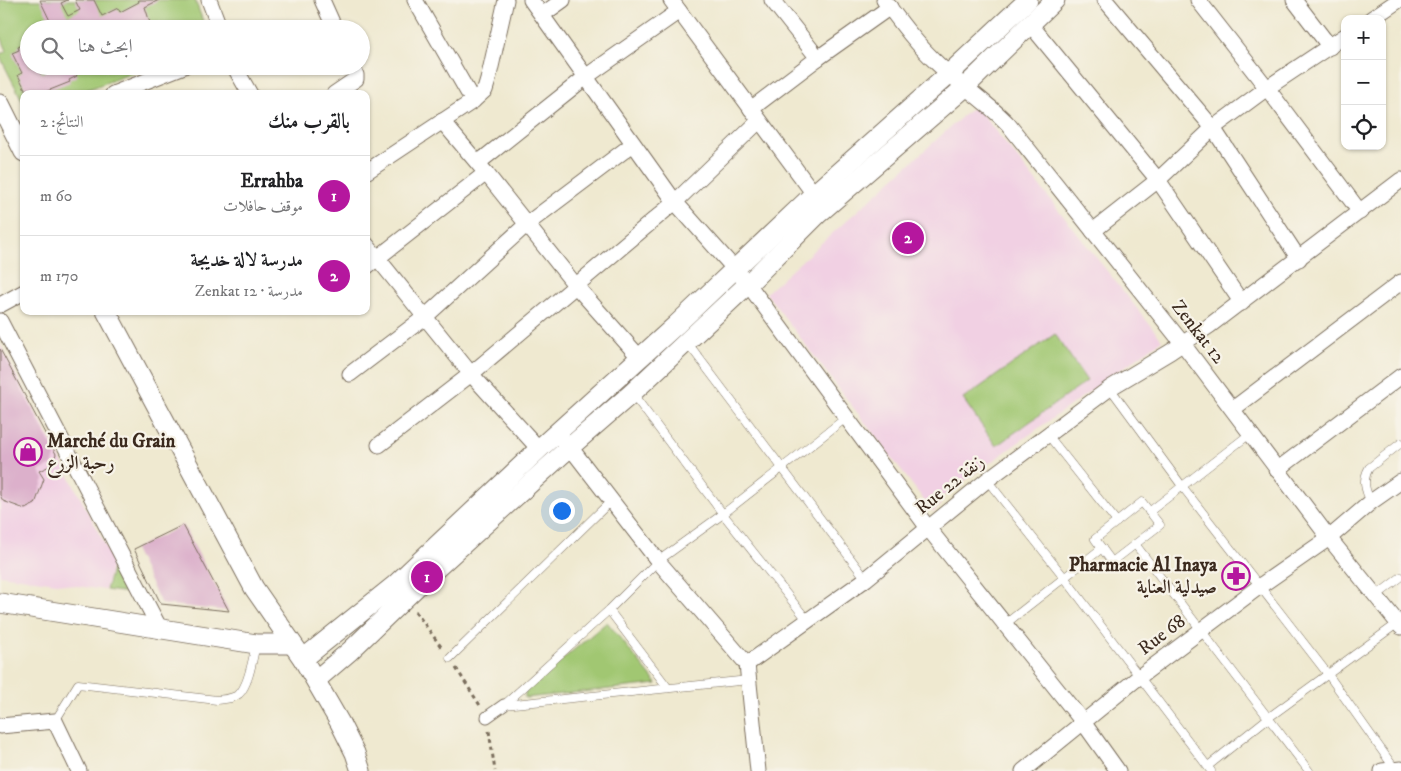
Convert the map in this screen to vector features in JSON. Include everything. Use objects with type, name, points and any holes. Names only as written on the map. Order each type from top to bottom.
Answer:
[{"type":"street","points":[[209,0],[217,20]]},
{"type":"street","points":[[322,0],[331,20]]},
{"type":"street","points":[[415,0],[473,102]]},
{"type":"street","points":[[370,169],[473,102],[485,90],[506,0]]},
{"type":"street","points":[[531,0],[675,202],[748,284],[928,528],[1083,722],[1118,771]]},
{"type":"street","points":[[542,15],[563,0]]},
{"type":"street","points":[[772,0],[818,58]]},
{"type":"street","points":[[316,680],[687,342],[818,214],[964,88],[1055,0]]},
{"type":"street","points":[[1105,0],[1213,128],[1299,259]]},
{"type":"street","points":[[1198,0],[1360,212]]},
{"type":"street","points":[[1294,0],[1330,47]]},
{"type":"street","points":[[1376,15],[1397,0]]},
{"type":"street","points":[[0,603],[298,652],[395,585],[814,194],[949,74],[1019,3],[1030,24],[1158,180],[1242,303]]},
{"type":"street","points":[[379,445],[471,374],[675,202],[755,115],[818,58],[887,4]]},
{"type":"street","name":"Zenkat 12","points":[[887,4],[917,42],[949,74],[964,88],[994,109],[1008,124],[1183,344],[1328,538],[1400,625]]},
{"type":"street","points":[[539,449],[471,374],[425,317],[372,263],[587,76],[675,6],[814,194]]},
{"type":"street","points":[[1094,231],[1158,180],[1213,128],[1267,88],[1341,39]]},
{"type":"street","points":[[123,90],[161,75]]},
{"type":"street","points":[[239,75],[248,90]]},
{"type":"street","points":[[340,90],[356,79],[356,75]]},
{"type":"street","points":[[0,104],[19,130]]},
{"type":"street","points":[[442,121],[576,286],[640,358]]},
{"type":"street","points":[[350,374],[425,317],[527,224],[633,144]]},
{"type":"street","name":"Rue 22 زنقة","points":[[748,664],[866,578],[987,480],[1110,388],[1183,344],[1242,303],[1401,180]]},
{"type":"street","points":[[1232,409],[1401,282]]},
{"type":"street","points":[[0,305],[20,294]]},
{"type":"street","points":[[108,315],[254,588],[316,680],[340,723],[355,752],[361,771]]},
{"type":"street","points":[[0,321],[160,629]]},
{"type":"street","points":[[1277,470],[1401,376]]},
{"type":"street","points":[[556,434],[570,447],[658,561],[748,664],[758,771]]},
{"type":"street","name":"Rue 68","points":[[1022,771],[1139,677],[1260,586],[1328,538],[1371,502],[1401,481]]},
{"type":"street","points":[[488,717],[504,705]]},
{"type":"street","points":[[0,726],[56,721],[79,771]]},
{"type":"lane","points":[[687,342],[866,578]]},
{"type":"lane","points":[[1110,388],[1182,486],[1327,673],[1392,770]]},
{"type":"lane","points":[[632,393],[808,622]]},
{"type":"lane","points":[[504,705],[609,610],[658,561],[724,514],[847,417]]},
{"type":"lane","points":[[1149,512],[1250,433]]},
{"type":"lane","points":[[1048,435],[1117,522]]},
{"type":"lane","points":[[1371,502],[1364,484],[1369,468],[1401,443]]},
{"type":"lane","points":[[987,480],[1064,577],[1210,769],[1268,718],[1327,673],[1400,625]]},
{"type":"lane","points":[[450,658],[611,501]]},
{"type":"lane","points":[[1142,502],[1149,512],[1160,525],[1112,562],[1095,539],[1142,502]]},
{"type":"lane","points":[[1134,544],[1309,771]]},
{"type":"lane","points":[[1004,625],[1102,548]]},
{"type":"lane","points":[[1376,596],[1401,576]]},
{"type":"lane","points":[[609,610],[668,688]]},
{"type":"lane","points":[[56,721],[78,684],[217,700],[231,699],[239,695],[244,687],[256,644]]},
{"type":"lane","points":[[504,705],[749,680]]},
{"type":"path","points":[[405,598],[450,658]]},
{"type":"shaded area","points":[[975,105],[1162,340],[938,500],[941,505],[933,512],[766,293]]},
{"type":"shaded area","name":"Marché du Grain رحبة الزرع","points":[[0,344],[113,560],[105,590],[0,575]]},
{"type":"green space","points":[[0,0],[195,0],[203,20],[20,20],[20,75],[127,75],[87,90],[20,90],[20,96],[0,57],[0,54],[7,51],[0,34]]},
{"type":"green space","points":[[1055,334],[1087,381],[996,446],[963,399]]},
{"type":"green space","points":[[114,563],[130,591],[128,593],[106,590]]},
{"type":"green space","points":[[607,622],[657,684],[525,698],[525,691]]},
{"type":"building","points":[[40,0],[68,0],[61,3],[68,16],[80,10],[75,0],[94,0],[102,16],[118,8],[120,12],[139,2],[138,0],[159,0],[145,7],[149,20],[50,20]]},
{"type":"building","points":[[20,46],[20,69],[12,53],[19,50],[18,47]]},
{"type":"building","points":[[18,75],[77,76],[69,80],[70,82],[50,90],[26,90]]},
{"type":"building","points":[[0,349],[56,454],[52,465],[39,471],[44,479],[35,504],[25,509],[3,501],[0,495]]},
{"type":"building","points":[[183,525],[229,611],[161,604],[134,549]]},
{"type":"place","name":"مدرسة لالة خديجة","points":[[908,238]]},
{"type":"place","name":"Marché du Grain رحبة الزرع","points":[[28,452]]},
{"type":"place","name":"Pharmacie Al Inaya صيدلية العناية","points":[[1236,576]]},
{"type":"place","name":"Errahba","points":[[427,577]]}]
